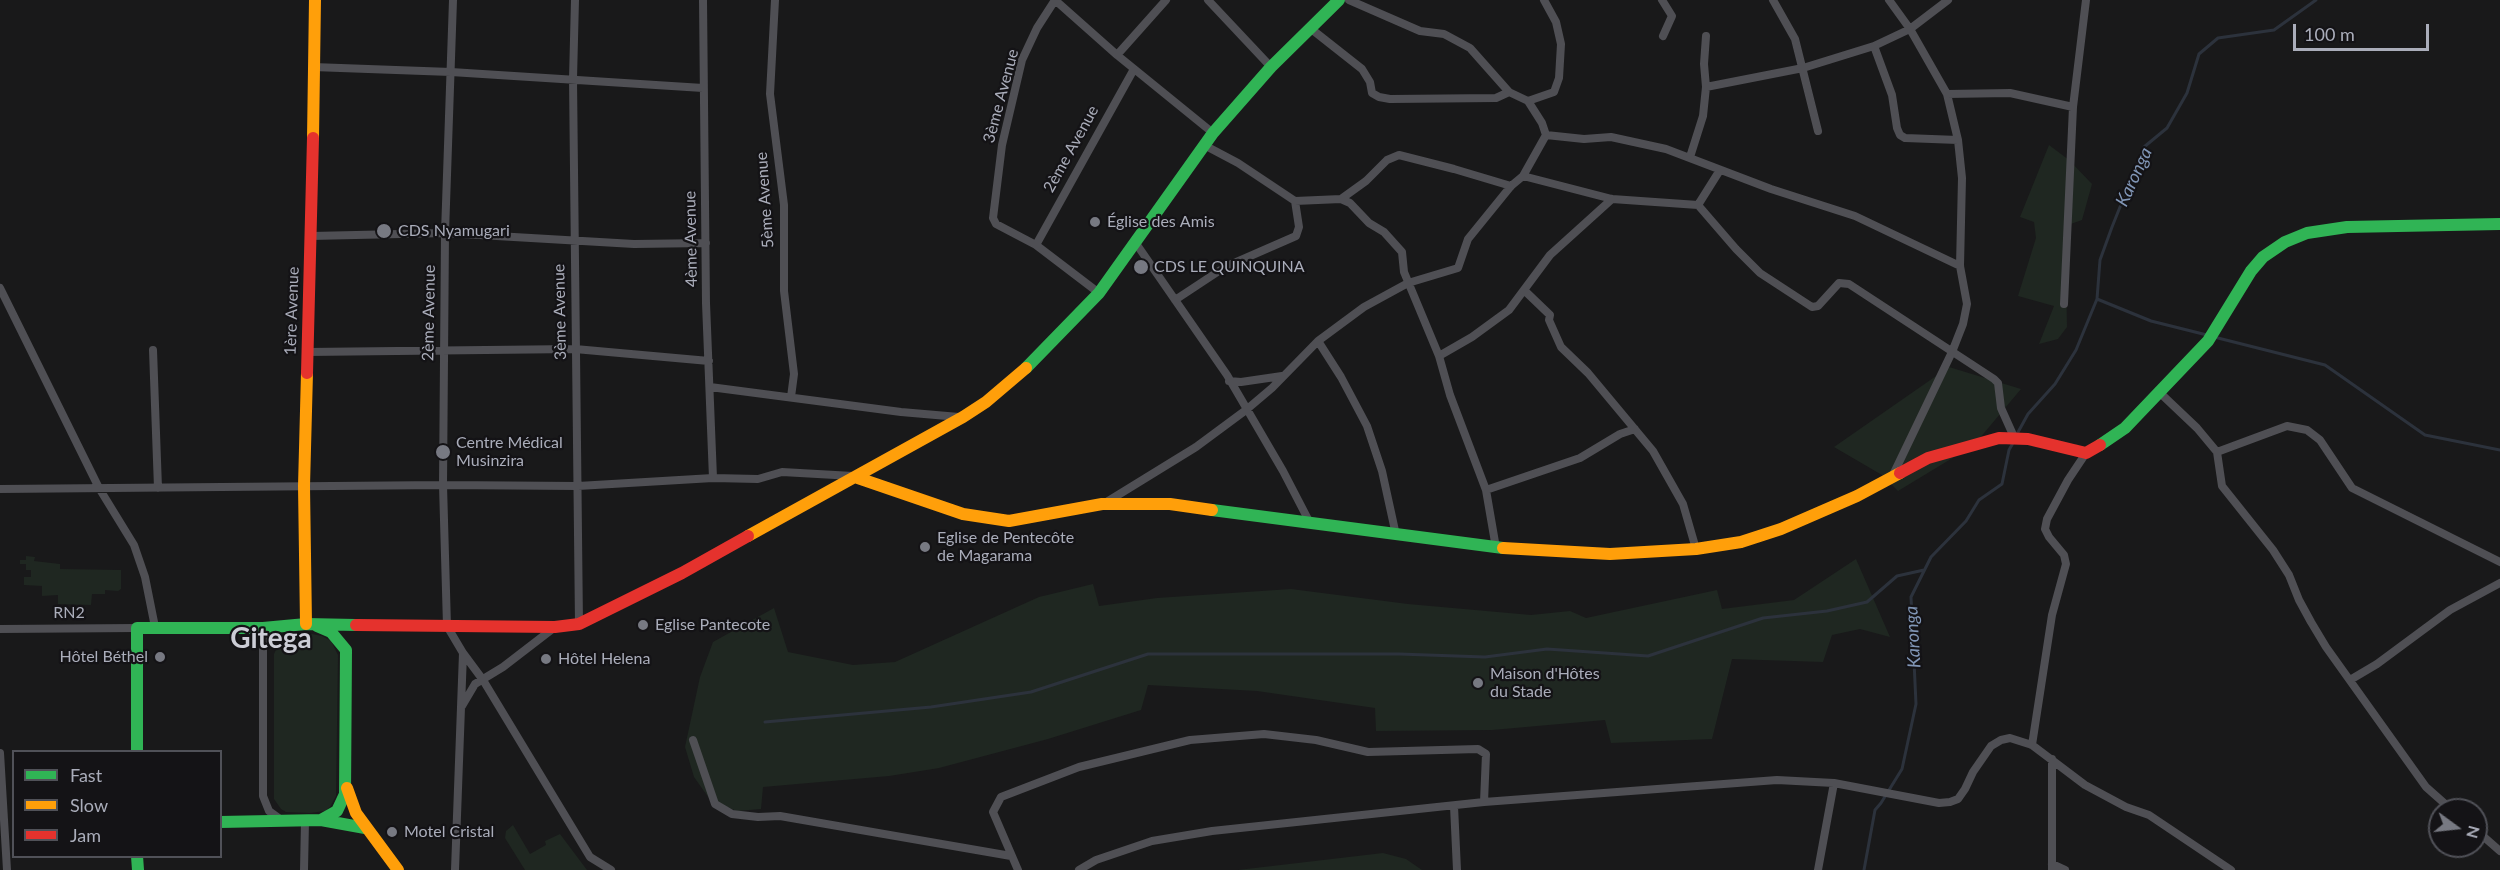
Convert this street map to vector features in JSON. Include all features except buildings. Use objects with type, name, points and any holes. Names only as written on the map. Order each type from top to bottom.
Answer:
[{"type":"main road","name":"1ère Avenue","points":[[309,624],[304,486],[315,0]]},
{"type":"main road","points":[[137,750],[137,628],[263,628],[309,624],[555,627],[579,624],[682,573],[963,417],[986,402],[1030,365],[1099,293],[1213,133],[1270,67],[1339,0]]},
{"type":"main road","points":[[855,477],[963,514],[1009,521],[1102,504],[1170,504],[1496,548],[1610,554],[1696,549],[1741,542],[1781,529],[1857,496],[1928,458],[1999,438],[2014,437],[2086,453],[2125,428],[2218,327],[2251,270],[2263,257],[2285,242],[2307,233],[2347,227],[2500,224]]},
{"type":"main road","points":[[309,624],[331,632],[346,650]]},
{"type":"main road","points":[[321,820],[331,816],[343,803],[346,650],[354,635],[367,627],[376,625]]},
{"type":"main road","points":[[345,782],[364,828],[398,870]]},
{"type":"main road","points":[[222,822],[321,820],[364,828]]},
{"type":"street","name":"2ème Avenue","points":[[447,626],[443,485],[443,349],[453,0]]},
{"type":"street","name":"3ème Avenue","points":[[575,0],[574,241],[579,486],[579,624]]},
{"type":"street","name":"4ème Avenue","points":[[703,0],[706,243],[713,478]]},
{"type":"street","name":"5ème Avenue","points":[[775,0],[770,94],[784,204],[784,291],[794,374],[791,397]]},
{"type":"street","points":[[1055,0],[1117,55],[1213,133]]},
{"type":"street","name":"3ème Avenue","points":[[1055,0],[1037,28],[1022,60],[1002,145],[993,218],[996,224],[1036,245],[1099,293]]},
{"type":"street","points":[[1117,55],[1166,0]]},
{"type":"street","points":[[1208,0],[1270,67]]},
{"type":"street","points":[[1102,504],[1196,447],[1246,410],[1318,341],[1364,307],[1408,283],[1458,268],[1468,239],[1511,186],[1523,176],[1546,135],[1542,123],[1528,101],[1509,92],[1470,48],[1444,34],[1420,31],[1349,0]]},
{"type":"street","points":[[1528,101],[1554,92],[1559,78],[1561,44],[1556,22],[1544,0]]},
{"type":"street","points":[[1662,0],[1672,16],[1663,36]]},
{"type":"street","points":[[1773,0],[1795,39],[1818,131]]},
{"type":"street","points":[[1889,0],[1910,29],[1947,94],[1958,140],[1962,198],[1960,266],[1965,291],[1966,314],[1952,352],[1892,478]]},
{"type":"street","points":[[1706,87],[1803,68],[1874,46],[1910,29],[1948,0]]},
{"type":"street","points":[[2064,304],[2073,107],[2086,0]]},
{"type":"street","points":[[1310,28],[1362,69],[1370,82],[1372,93],[1379,97],[1390,99],[1496,98],[1509,92]]},
{"type":"street","points":[[1690,157],[1703,116],[1706,87],[1704,64],[1706,36]]},
{"type":"street","points":[[1874,46],[1892,95],[1900,135],[1905,138],[1958,140]]},
{"type":"street","points":[[313,68],[452,72],[703,88]]},
{"type":"street","name":"2ème Avenue","points":[[1036,245],[1134,69]]},
{"type":"street","points":[[1947,94],[2010,93],[2073,107]]},
{"type":"street","points":[[1546,135],[1584,139],[1611,137],[1666,149],[1720,170],[1856,216],[1960,266]]},
{"type":"street","points":[[1204,145],[1295,201],[1341,199],[1350,203],[1369,223],[1384,232],[1399,248],[1403,256],[1404,272],[1439,356],[1450,395],[1486,490],[1496,548]]},
{"type":"street","points":[[1341,199],[1387,160],[1399,156],[1511,186]]},
{"type":"street","points":[[1698,205],[1720,170]]},
{"type":"street","points":[[1523,176],[1611,199],[1698,205],[1760,273],[1808,305],[1818,306],[1839,283],[1844,282],[1998,384],[2001,408],[2014,437]]},
{"type":"street","points":[[1439,356],[1490,325],[1509,310],[1550,255],[1611,199]]},
{"type":"street","points":[[1175,300],[1225,267],[1296,236],[1299,227],[1295,201]]},
{"type":"street","points":[[311,236],[445,233],[634,244],[706,243]]},
{"type":"street","points":[[1135,242],[1229,381],[1284,471],[1310,523]]},
{"type":"street","points":[[0,288],[2,298],[99,488],[134,545],[145,577],[155,627]]},
{"type":"street","points":[[1525,291],[1550,315],[1549,320],[1561,347],[1588,373],[1635,429],[1670,478],[1683,504],[1696,549]]},
{"type":"street","points":[[1318,341],[1341,377],[1367,426],[1382,471],[1396,535]]},
{"type":"street","points":[[307,352],[575,349],[709,361]]},
{"type":"street","points":[[153,350],[158,488]]},
{"type":"street","points":[[1229,381],[1242,382],[1282,376]]},
{"type":"street","points":[[710,387],[901,412],[963,417]]},
{"type":"street","points":[[2158,392],[2198,428],[2217,452],[2222,486],[2273,550],[2289,574],[2311,622],[2426,787],[2438,798]]},
{"type":"street","points":[[2217,452],[2287,426],[2307,430],[2320,440],[2352,488],[2500,562]]},
{"type":"street","points":[[1486,490],[1580,458],[1620,434],[1635,429]]},
{"type":"street","points":[[2032,746],[2052,615],[2066,564],[2064,555],[2045,529],[2047,519],[2068,480],[2086,453]]},
{"type":"street","points":[[0,489],[579,486],[713,478],[758,479],[788,471],[855,477]]},
{"type":"street","points":[[2350,680],[2376,664],[2450,610],[2500,583]]},
{"type":"street","points":[[447,626],[483,680],[590,856],[601,870]]},
{"type":"street","points":[[459,721],[465,697],[475,684],[555,627]]},
{"type":"street","name":"RN2","points":[[0,629],[137,628]]},
{"type":"street","points":[[263,628],[263,796],[269,811],[276,817],[287,821]]},
{"type":"street","points":[[454,870],[463,653]]},
{"type":"street","points":[[1018,870],[993,812],[1001,797],[1079,766],[1190,740],[1264,734],[1316,740],[1368,752],[1478,749],[1486,754],[1485,801]]},
{"type":"street","points":[[1079,870],[1096,860],[1152,841],[1212,831],[1485,801],[1777,780],[1834,783],[1950,802],[1958,798],[1965,789],[1973,772],[1991,746],[2010,738],[2032,746],[2085,785],[2126,807],[2149,815],[2231,870]]},
{"type":"street","points":[[693,740],[715,804],[732,814],[758,817],[780,816],[1011,856]]},
{"type":"street","points":[[0,753],[9,814],[7,870]]},
{"type":"street","points":[[2052,759],[2052,867],[2065,870]]},
{"type":"street","points":[[1818,870],[1834,783]]},
{"type":"street","points":[[1454,806],[1457,870]]},
{"type":"street","points":[[304,870],[305,821]]},
{"type":"street","points":[[2488,840],[2500,851]]},
{"type":"street","points":[[590,856],[611,870]]},
{"type":"shaded area","points":[[2049,145],[2069,160],[2092,184],[2082,220],[2065,226],[2067,327],[2058,339],[2039,344],[2054,306],[2018,296],[2036,238],[2034,222],[2020,217]]},
{"type":"shaded area","points":[[1949,367],[2021,389],[1974,445],[1898,491],[1882,475],[1834,447]]},
{"type":"shaded area","points":[[26,556],[35,557],[34,561],[60,564],[60,569],[121,570],[121,589],[118,591],[105,590],[105,594],[92,594],[91,605],[58,604],[58,595],[42,596],[42,586],[24,585],[24,577],[31,577],[31,570],[26,570],[26,564],[20,564],[20,560],[26,560]]},
{"type":"shaded area","points":[[1856,559],[1890,637],[1860,629],[1832,635],[1823,662],[1732,659],[1712,739],[1611,743],[1605,720],[1492,730],[1376,731],[1375,708],[1257,691],[1148,685],[1141,710],[1048,739],[939,768],[889,776],[763,787],[761,809],[737,811],[711,801],[694,777],[685,747],[700,677],[713,642],[774,608],[788,652],[853,665],[895,662],[1039,597],[1093,584],[1099,606],[1157,598],[1291,589],[1408,604],[1531,615],[1570,611],[1586,618],[1717,590],[1722,609],[1794,600]]},
{"type":"shaded area","points":[[312,634],[331,641],[338,655],[336,796],[325,811],[286,812],[274,799],[274,654],[281,639],[290,635]]},
{"type":"shaded area","points":[[513,825],[530,854],[546,845],[545,841],[560,834],[587,870],[525,870],[505,838],[506,831]]},
{"type":"shaded area","points":[[1383,853],[1406,859],[1422,870],[1238,870]]},
{"type":"waterway","name":"Karonga","points":[[2017,434],[2028,414],[2055,384],[2076,350],[2097,299],[2100,260],[2144,147],[2167,128],[2187,93],[2199,54],[2218,38],[2274,30],[2316,0]]},
{"type":"waterway","points":[[2097,299],[2151,321],[2207,335]]},
{"type":"waterway","points":[[2214,337],[2325,365],[2425,435],[2500,450]]},
{"type":"waterway","name":"Karonga","points":[[1864,870],[1875,810],[1902,769],[1916,704],[1911,597],[1931,557],[1966,521],[1979,500],[2002,484],[2009,450],[2013,443]]},
{"type":"waterway","points":[[765,722],[931,707],[1031,692],[1148,654],[1399,654],[1485,657],[1547,649],[1648,656],[1763,618],[1827,611],[1867,602],[1897,576],[1924,570]]},
{"type":"traffic: fast","points":[[1026,368],[1099,293],[1213,133],[1271,67],[1339,0]]},
{"type":"traffic: fast","points":[[2100,445],[2125,428],[2208,341],[2251,271],[2263,257],[2285,242],[2307,233],[2347,227],[2500,224]]},
{"type":"traffic: fast","points":[[1212,510],[1503,548]]},
{"type":"traffic: fast","points":[[137,750],[137,628],[356,625]]},
{"type":"traffic: fast","points":[[317,626],[331,632],[346,650],[345,794],[337,811],[321,820]]},
{"type":"traffic: fast","points":[[222,822],[321,820],[365,828]]},
{"type":"traffic: fast","points":[[137,858],[138,870]]},
{"type":"traffic: slow","points":[[313,138],[315,0]]},
{"type":"traffic: slow","points":[[748,536],[963,417],[986,402],[1026,368]]},
{"type":"traffic: slow","points":[[306,624],[304,486],[307,373]]},
{"type":"traffic: slow","points":[[1503,548],[1610,554],[1696,549],[1741,542],[1781,529],[1857,496],[1900,473]]},
{"type":"traffic: slow","points":[[855,477],[963,514],[1009,521],[1102,504],[1170,504],[1212,510]]},
{"type":"traffic: slow","points":[[347,788],[356,813],[398,870]]},
{"type":"traffic: jam","points":[[307,373],[313,138]]},
{"type":"traffic: jam","points":[[1900,473],[1928,458],[1999,438],[2028,439],[2086,453],[2100,445]]},
{"type":"traffic: jam","points":[[356,625],[555,627],[579,624],[682,573],[748,536]]},
{"type":"place","name":"Église des Amis","points":[[1095,222]]},
{"type":"place","name":"CDS Nyamugari","points":[[384,231]]},
{"type":"place","name":"CDS LE QUINQUINA","points":[[1141,267]]},
{"type":"place","name":"Centre Médical Musinzira","points":[[443,452]]},
{"type":"place","name":"Eglise de Pentecôte de Magarama","points":[[925,547]]},
{"type":"place","name":"Eglise Pantecote","points":[[643,625]]},
{"type":"place","name":"Hôtel Béthel","points":[[160,657]]},
{"type":"place","name":"Hôtel Helena","points":[[546,659]]},
{"type":"place","name":"Maison d'Hôtes du Stade","points":[[1478,683]]},
{"type":"place","name":"Motel Cristal","points":[[392,832]]},
{"type":"district","name":"Gitega","points":[[271,639]]}]
